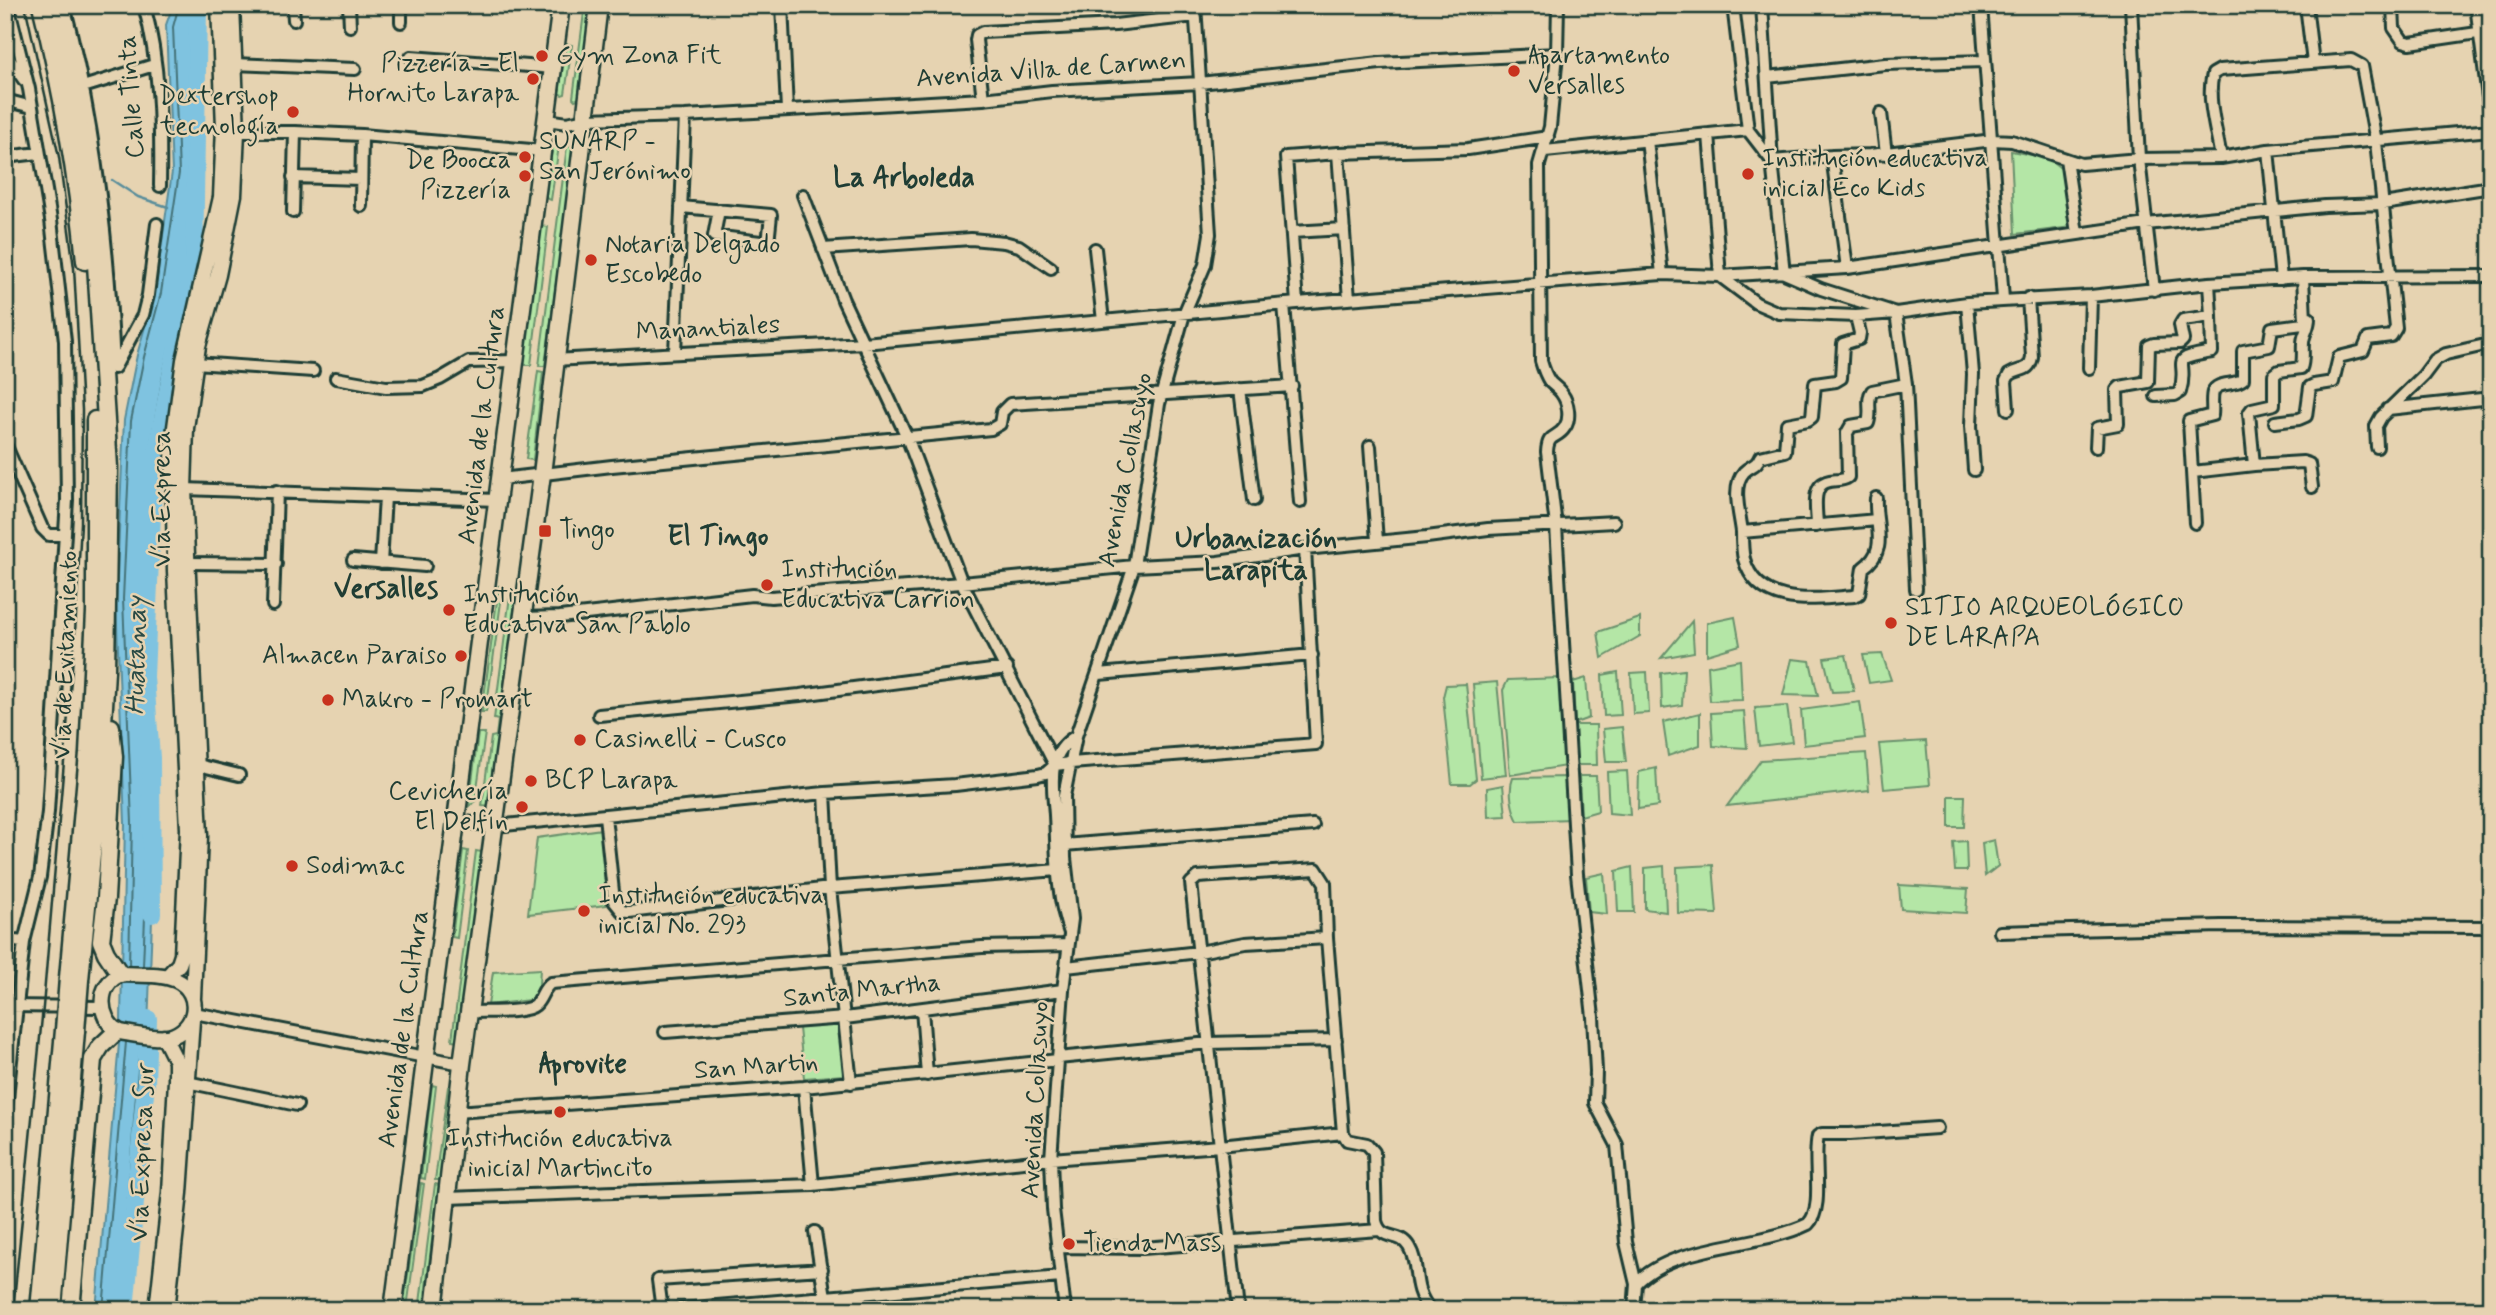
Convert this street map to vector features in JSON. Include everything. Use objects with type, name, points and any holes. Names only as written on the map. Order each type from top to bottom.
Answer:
[{"type":"highway","name":"Vía de Evitamiento","points":[[41,5],[57,74],[81,220],[90,310],[95,412],[94,624],[88,753],[53,1310]]},
{"type":"highway","name":"Vía de Evitamiento","points":[[53,5],[80,130],[94,233],[102,268],[103,393],[109,467],[106,671],[101,759],[74,979]]},
{"type":"highway","name":"Avenida de la Cultura","points":[[393,1310],[561,5]]},
{"type":"highway","points":[[435,1310],[462,1064],[542,474],[599,5]]},
{"type":"highway","points":[[106,671],[114,757],[102,941],[106,953],[121,974]]},
{"type":"highway","name":"Vía de Evitamiento","points":[[39,1310],[70,1031]]},
{"type":"highway","points":[[71,1310],[93,1059],[101,1046],[118,1032]]},
{"type":"main road","name":"Vía Expresa","points":[[165,977],[180,964],[182,956],[188,829],[175,571],[173,442],[186,348],[221,197],[224,127],[219,5]]},
{"type":"main road","name":"Vía Expresa","points":[[182,1081],[193,1011],[200,836],[184,489],[186,428],[195,363],[229,224],[236,174],[232,5]]},
{"type":"main road","points":[[103,1007],[105,989],[121,974],[165,977],[179,981],[193,1011]]},
{"type":"main road","name":"Vía Expresa Sur","points":[[103,1007],[108,1024],[118,1032],[163,1037],[178,1033],[193,1011]]},
{"type":"main road","name":"Vía Expresa Sur","points":[[157,1310],[182,1081],[176,1061],[163,1037]]},
{"type":"main road","points":[[167,1310],[180,1193],[182,1081]]},
{"type":"street","points":[[5,1144],[10,1006],[40,877],[48,812],[67,500],[65,341],[51,220],[29,89],[8,5]]},
{"type":"street","points":[[64,5],[83,87],[97,166],[102,268],[114,368]]},
{"type":"street","name":"Calle Tinta","points":[[144,5],[153,38],[160,186]]},
{"type":"street","points":[[293,5],[294,20]]},
{"type":"street","points":[[349,5],[350,26]]},
{"type":"street","points":[[401,5],[401,22]]},
{"type":"street","points":[[782,5],[787,110]]},
{"type":"street","points":[[1558,5],[1557,54],[1548,137],[1539,165],[1541,361],[1551,383],[1565,400],[1568,418],[1567,425],[1548,442],[1547,452],[1556,526],[1577,874],[1593,1017],[1595,1103],[1617,1145],[1626,1242],[1636,1284],[1634,1310]]},
{"type":"street","points":[[1732,5],[1748,130],[1772,161]]},
{"type":"street","points":[[1762,5],[1772,161],[1784,273],[1821,289],[1896,313]]},
{"type":"street","points":[[1981,5],[2003,299]]},
{"type":"street","points":[[2131,5],[2139,159],[2154,290]]},
{"type":"street","points":[[2306,5],[2313,63]]},
{"type":"street","points":[[2393,5],[2394,29],[2403,41],[2410,43],[2485,31]]},
{"type":"street","points":[[2476,5],[2485,31],[2491,121]]},
{"type":"street","points":[[982,99],[976,40],[977,35],[983,32],[1115,25],[1195,11]]},
{"type":"street","name":"Avenida Collasuyo","points":[[1060,862],[1064,845],[1064,796],[1076,736],[1134,566],[1162,393],[1184,314],[1205,265],[1210,234],[1195,11]]},
{"type":"street","points":[[5,53],[29,89]]},
{"type":"street","name":"Avenida Villa de Carmen","points":[[548,120],[567,123],[586,119],[982,99],[1052,91],[1200,83],[1380,63],[1557,54]]},
{"type":"street","points":[[411,57],[554,68]]},
{"type":"street","points":[[2221,158],[2213,105],[2213,74],[2220,70],[2351,60],[2362,66],[2376,142],[2395,333],[2368,339],[2362,351],[2339,357],[2333,382],[2310,387],[2306,416],[2275,422]]},
{"type":"street","points":[[1767,78],[1885,64],[1985,61]]},
{"type":"street","points":[[234,64],[355,69]]},
{"type":"street","points":[[83,87],[154,65]]},
{"type":"street","points":[[5,100],[32,107]]},
{"type":"street","points":[[1881,113],[1886,153]]},
{"type":"street","points":[[675,353],[685,116]]},
{"type":"street","points":[[1545,151],[1748,130]]},
{"type":"street","points":[[1772,161],[1886,153],[1993,140],[2012,141],[2081,164],[2139,159],[2221,158],[2268,150],[2491,130]]},
{"type":"street","points":[[237,132],[362,135],[543,151]]},
{"type":"street","points":[[293,212],[295,132]]},
{"type":"street","points":[[1709,134],[1720,276],[1756,303],[1779,313],[1856,316],[2003,299],[2091,296],[2209,283],[2305,277],[2491,276]]},
{"type":"street","points":[[361,206],[362,135]]},
{"type":"street","points":[[1297,303],[1286,157],[1468,149],[1548,137]]},
{"type":"street","points":[[1647,140],[1662,274]]},
{"type":"street","points":[[2268,150],[2281,279]]},
{"type":"street","points":[[5,157],[39,153]]},
{"type":"street","points":[[1338,153],[1349,299]]},
{"type":"street","points":[[1832,156],[1847,268]]},
{"type":"street","points":[[2066,159],[2077,233]]},
{"type":"street","points":[[293,177],[361,179]]},
{"type":"street","name":"Manantiales","points":[[554,360],[864,343],[1284,304],[1662,274],[1720,276],[1847,268],[2146,224],[2325,206],[2383,204],[2491,187]]},
{"type":"street","points":[[803,195],[843,300],[907,438],[962,583],[1055,765]]},
{"type":"street","points":[[681,206],[771,215],[768,243],[714,236],[719,210]]},
{"type":"street","points":[[103,393],[143,315],[157,224]]},
{"type":"street","points":[[1292,232],[1344,229]]},
{"type":"street","points":[[822,249],[971,239],[1018,246],[1051,268]]},
{"type":"street","points":[[1095,249],[1103,321]]},
{"type":"street","points":[[2254,465],[2249,413],[2252,409],[2274,404],[2274,375],[2279,371],[2297,370],[2303,365],[2303,338],[2309,324],[2305,277]]},
{"type":"street","points":[[2195,523],[2189,421],[2212,415],[2215,388],[2238,383],[2243,379],[2243,351],[2269,346],[2272,328],[2303,324],[2305,277]]},
{"type":"street","points":[[2156,396],[2180,392],[2183,359],[2189,355],[2212,352],[2209,283]]},
{"type":"street","points":[[1819,313],[1821,289]]},
{"type":"street","points":[[2089,368],[2091,296]]},
{"type":"street","points":[[2008,409],[2006,381],[2009,375],[2026,369],[2032,357],[2028,298]]},
{"type":"street","points":[[1967,303],[1973,374],[1970,426],[1974,470]]},
{"type":"street","points":[[1284,304],[1300,502]]},
{"type":"street","points":[[1896,313],[1906,384],[1916,589]]},
{"type":"street","points":[[1856,316],[1860,333],[1858,339],[1843,344],[1841,378],[1815,384],[1812,417],[1787,424],[1785,451],[1760,457],[1754,467],[1745,471],[1737,485],[1743,555],[1751,574],[1763,588],[1801,601],[1858,594],[1863,568],[1879,550],[1876,498]]},
{"type":"street","points":[[2096,447],[2096,428],[2118,424],[2117,390],[2120,387],[2148,382],[2149,346],[2180,342],[2183,340],[2180,325],[2183,320],[2211,316]]},
{"type":"street","points":[[2377,447],[2376,426],[2381,417],[2423,376],[2439,356],[2491,342]]},
{"type":"street","points":[[336,378],[386,387],[423,386],[470,362],[515,362]]},
{"type":"street","points":[[195,363],[313,372]]},
{"type":"street","points":[[1818,526],[1818,488],[1826,482],[1845,480],[1848,477],[1847,433],[1852,426],[1868,423],[1869,395],[1872,391],[1906,384]]},
{"type":"street","points":[[501,479],[991,429],[1000,424],[1002,412],[1010,404],[1292,386]]},
{"type":"street","points":[[1240,389],[1254,500]]},
{"type":"street","points":[[2388,410],[2491,398]]},
{"type":"street","points":[[5,444],[42,528],[49,535],[64,535]]},
{"type":"street","points":[[1370,446],[1377,541]]},
{"type":"street","points":[[2193,472],[2254,465],[2307,463],[2312,486]]},
{"type":"street","points":[[184,489],[497,500]]},
{"type":"street","points":[[274,605],[277,491]]},
{"type":"street","points":[[381,562],[385,497]]},
{"type":"street","points":[[1742,532],[1877,520]]},
{"type":"street","points":[[521,618],[560,617],[739,596],[771,597],[962,583],[1134,566],[1218,562],[1305,549],[1488,529],[1614,522]]},
{"type":"street","points":[[457,821],[495,826],[825,793],[955,785],[1038,775],[1046,773],[1055,765],[1071,763],[1316,744],[1305,549]]},
{"type":"street","points":[[353,560],[425,566]]},
{"type":"street","points":[[187,563],[276,564]]},
{"type":"street","points":[[1099,674],[1312,655]]},
{"type":"street","points":[[599,715],[800,695],[1007,668]]},
{"type":"street","name":"Avenida Collasuyo","points":[[1065,1310],[1057,1247],[1051,1159],[1069,939],[1053,785],[1055,765],[1061,750],[1076,736]]},
{"type":"street","points":[[198,765],[239,775]]},
{"type":"street","points":[[825,793],[830,888],[851,1083]]},
{"type":"street","points":[[605,816],[614,901],[622,911],[629,912],[1060,862]]},
{"type":"street","points":[[1064,845],[1313,825]]},
{"type":"street","points":[[1238,1310],[1191,883],[1198,877],[1316,869],[1325,883],[1343,1133],[1347,1140],[1367,1144],[1374,1152],[1379,1230]]},
{"type":"street","points":[[2000,932],[2221,926],[2491,928]]},
{"type":"street","points":[[1066,967],[1199,952],[1245,943],[1327,938]]},
{"type":"street","points":[[469,1012],[525,1010],[535,1006],[544,988],[551,983],[1069,939]]},
{"type":"street","points":[[5,940],[24,942]]},
{"type":"street","name":"Santa Martha","points":[[665,1032],[845,1018],[1063,990]]},
{"type":"street","points":[[10,1006],[103,1007]]},
{"type":"street","points":[[922,1009],[927,1075]]},
{"type":"street","points":[[193,1011],[462,1064]]},
{"type":"street","name":"San Martin","points":[[456,1112],[851,1083],[1209,1043],[1336,1040]]},
{"type":"street","points":[[182,1081],[297,1105]]},
{"type":"street","points":[[804,1087],[813,1185]]},
{"type":"street","points":[[1636,1284],[1655,1267],[1677,1259],[1808,1224],[1816,1212],[1815,1147],[1818,1136],[1937,1129]]},
{"type":"street","points":[[447,1198],[813,1185],[1051,1159],[1343,1133]]},
{"type":"street","points":[[1057,1247],[1143,1248],[1379,1230],[1402,1239],[1411,1250],[1418,1293],[1430,1310]]},
{"type":"street","points":[[815,1232],[827,1310]]},
{"type":"street","points":[[662,1310],[658,1280],[822,1269]]},
{"type":"street","points":[[670,1310],[1061,1277]]},
{"type":"green space","points":[[585,5],[591,5],[580,98],[575,100],[573,98]]},
{"type":"green space","points":[[566,44],[572,45],[565,94],[562,95],[559,93]]},
{"type":"green space","points":[[553,142],[559,146],[551,200],[545,198]]},
{"type":"green space","points":[[567,146],[574,147],[545,366],[539,366]]},
{"type":"green space","points":[[2011,151],[2048,158],[2064,171],[2072,227],[2015,234]]},
{"type":"green space","points":[[540,226],[548,227],[531,365],[524,365]]},
{"type":"green space","points":[[538,371],[543,372],[533,460],[526,459]]},
{"type":"green space","points":[[499,586],[503,587],[486,712],[482,712]]},
{"type":"green space","points":[[510,596],[516,596],[489,807],[482,806],[491,737],[496,736],[498,720],[494,719]]},
{"type":"green space","points":[[1735,617],[1740,645],[1707,655],[1707,623]]},
{"type":"green space","points":[[1640,618],[1640,636],[1602,658],[1598,632]]},
{"type":"green space","points":[[1692,621],[1694,652],[1661,658]]},
{"type":"green space","points":[[1882,654],[1891,680],[1869,683],[1863,655]]},
{"type":"green space","points":[[1846,655],[1854,691],[1832,692],[1824,658]]},
{"type":"green space","points":[[1792,659],[1810,661],[1818,696],[1783,695]]},
{"type":"green space","points":[[1740,660],[1742,700],[1710,701],[1708,666]]},
{"type":"green space","points":[[1684,670],[1682,705],[1662,708],[1661,673]]},
{"type":"green space","points":[[1618,672],[1621,715],[1604,716],[1602,675]]},
{"type":"green space","points":[[1647,672],[1649,713],[1633,714],[1631,673]]},
{"type":"green space","points":[[1560,678],[1566,766],[1510,775],[1503,690],[1508,680]]},
{"type":"green space","points":[[1586,678],[1589,718],[1575,723],[1573,682]]},
{"type":"green space","points":[[1497,682],[1506,775],[1481,778],[1473,684]]},
{"type":"green space","points":[[1466,684],[1476,779],[1470,784],[1452,784],[1443,697],[1446,685]]},
{"type":"green space","points":[[1860,702],[1865,738],[1804,745],[1801,710]]},
{"type":"green space","points":[[1787,706],[1792,742],[1759,746],[1755,708]]},
{"type":"green space","points":[[1744,711],[1747,748],[1713,746],[1711,713]]},
{"type":"green space","points":[[1700,713],[1700,745],[1668,756],[1663,722]]},
{"type":"green space","points":[[1572,725],[1596,725],[1597,765],[1576,765]]},
{"type":"green space","points":[[1622,727],[1626,762],[1606,762],[1603,729]]},
{"type":"green space","points":[[478,733],[485,733],[475,802],[469,806]]},
{"type":"green space","points":[[1926,741],[1930,785],[1884,789],[1879,744]]},
{"type":"green space","points":[[1866,753],[1869,790],[1727,806],[1761,760]]},
{"type":"green space","points":[[1656,768],[1658,806],[1638,809],[1639,772]]},
{"type":"green space","points":[[1627,771],[1630,815],[1609,813],[1607,772]]},
{"type":"green space","points":[[1579,776],[1596,776],[1598,811],[1581,816]]},
{"type":"green space","points":[[1566,777],[1570,819],[1518,821],[1511,800],[1513,778]]},
{"type":"green space","points":[[1503,785],[1506,816],[1488,817],[1487,788]]},
{"type":"green space","points":[[1949,796],[1965,796],[1964,827],[1949,827]]},
{"type":"green space","points":[[602,829],[606,905],[528,914],[537,838]]},
{"type":"green space","points":[[1994,840],[1998,866],[1985,876],[1982,843]]},
{"type":"green space","points":[[1966,841],[1967,871],[1955,871],[1953,842]]},
{"type":"green space","points":[[463,850],[468,851],[457,938],[452,937]]},
{"type":"green space","points":[[476,851],[482,852],[458,1041],[452,1040]]},
{"type":"green space","points":[[1713,865],[1717,914],[1678,913],[1677,867]]},
{"type":"green space","points":[[1664,866],[1666,912],[1645,909],[1645,868]]},
{"type":"green space","points":[[1632,867],[1634,912],[1618,912],[1616,871]]},
{"type":"green space","points":[[1604,873],[1607,914],[1589,912],[1586,877]]},
{"type":"green space","points":[[1899,885],[1968,889],[1966,913],[1901,909]]},
{"type":"green space","points":[[540,969],[538,999],[488,1005],[493,972]]},
{"type":"green space","points":[[840,1024],[845,1075],[804,1078],[799,1028]]},
{"type":"green space","points":[[432,1085],[436,1086],[425,1179],[421,1178]]},
{"type":"green space","points":[[448,1087],[452,1088],[440,1180],[435,1180]]},
{"type":"green space","points":[[421,1183],[424,1184],[408,1301],[404,1302]]},
{"type":"green space","points":[[435,1184],[439,1185],[424,1303],[420,1303]]},
{"type":"water","name":"Huatanay","points":[[173,5],[198,5],[194,265],[154,466],[145,677],[151,758],[153,892],[146,1083],[125,1310],[96,1310],[121,1020],[125,823],[116,600],[124,420],[137,355],[155,291],[172,172],[166,25]]},
{"type":"waterway","name":"Huatanay","points":[[152,914],[151,758],[145,677],[154,466],[194,265],[198,5]]},
{"type":"waterway","points":[[112,180],[138,197],[168,207]]},
{"type":"waterway","points":[[125,1310],[146,1083],[148,1019]]},
{"type":"railway","points":[[13,1310],[43,1007],[75,633],[81,523],[82,410],[74,268],[59,157],[25,5]]},
{"type":"place","name":"Gym Zona Fit","points":[[542,56]]},
{"type":"place","name":"Apartamento Versalles","points":[[1514,71]]},
{"type":"place","name":"Pizzería - El Hornito Larapa","points":[[533,79]]},
{"type":"place","name":"Dextershop tecnología","points":[[293,112]]},
{"type":"place","name":"SUNARP - San Jerónimo","points":[[525,157]]},
{"type":"place","name":"Institución educativa inicial Eco Kids","points":[[1748,174]]},
{"type":"place","name":"De Boocca Pizzería","points":[[525,176]]},
{"type":"place","name":"Notaria Delgado Escobedo","points":[[591,260]]},
{"type":"place","name":"Tingo","points":[[545,531]]},
{"type":"place","name":"Institución Educativa Carrion","points":[[767,585]]},
{"type":"place","name":"Institución Educativa San Pablo","points":[[449,610]]},
{"type":"place","name":"SITIO ARQUEOLÓGICO DE LARAPA","points":[[1891,623]]},
{"type":"place","name":"Almacen Paraiso","points":[[461,656]]},
{"type":"place","name":"Makro - Promart","points":[[328,700]]},
{"type":"place","name":"Casinelli - Cusco","points":[[580,740]]},
{"type":"place","name":"BCP Larapa","points":[[531,781]]},
{"type":"place","name":"Cevichería El Delfín","points":[[522,807]]},
{"type":"place","name":"Sodimac","points":[[292,866]]},
{"type":"place","name":"Institución educativa inicial No. 293","points":[[584,911]]},
{"type":"place","name":"Institución educativa inicial Martincito","points":[[560,1112]]},
{"type":"place","name":"Tienda Mass","points":[[1069,1244]]},
{"type":"district","name":"La Arboleda","points":[[904,178]]},
{"type":"district","name":"El Tingo","points":[[718,537]]},
{"type":"district","name":"Urbanización Larapita","points":[[1256,555]]},
{"type":"district","name":"Versalles","points":[[386,589]]},
{"type":"district","name":"Aprovite","points":[[583,1064]]}]
